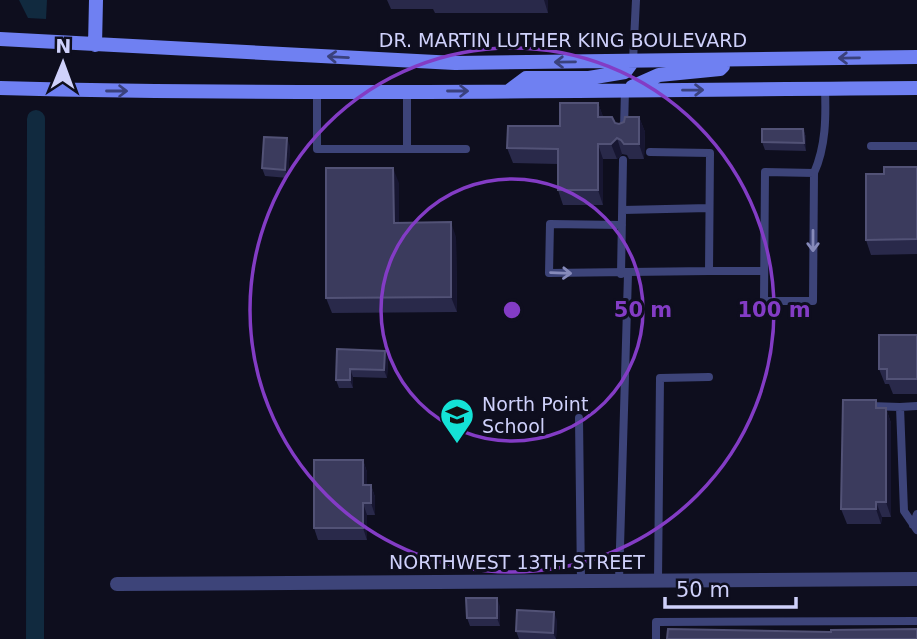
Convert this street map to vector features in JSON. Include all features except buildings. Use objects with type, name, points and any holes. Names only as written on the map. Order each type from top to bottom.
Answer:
[{"type":"main road","points":[[95,46],[96,0]]},
{"type":"main road","name":"DR. MARTIN LUTHER KING BOULEVARD","points":[[0,39],[455,63],[917,57]]},
{"type":"main road","points":[[625,90],[659,75],[720,69],[733,60]]},
{"type":"main road","points":[[510,90],[526,78],[589,78],[625,72],[634,61]]},
{"type":"main road","points":[[0,88],[100,91],[407,91],[917,88]]},
{"type":"street","name":"NORTHWEST 13TH STREET","points":[[117,584],[917,579]]},
{"type":"lane","points":[[634,61],[636,0]]},
{"type":"lane","points":[[814,173],[765,173],[764,301],[813,302],[814,173],[821,158],[826,115],[825,88]]},
{"type":"lane","points":[[624,132],[625,90]]},
{"type":"lane","points":[[317,91],[317,149],[466,149]]},
{"type":"lane","points":[[407,91],[407,149]]},
{"type":"lane","points":[[871,146],[917,146]]},
{"type":"lane","points":[[650,152],[710,153],[709,271]]},
{"type":"lane","points":[[619,581],[625,274],[622,225],[623,160]]},
{"type":"lane","points":[[623,209],[709,208]]},
{"type":"lane","points":[[622,225],[550,224],[549,273],[764,271]]},
{"type":"lane","points":[[658,581],[660,378],[709,377]]},
{"type":"lane","points":[[864,406],[917,406]]},
{"type":"lane","points":[[900,407],[904,511],[915,527]]},
{"type":"lane","points":[[579,418],[581,581]]},
{"type":"lane","points":[[915,527],[917,514]]},
{"type":"lane","points":[[656,639],[656,622],[917,621]]},
{"type":"water","points":[[19,0],[47,0],[46,19],[28,18]]},
{"type":"waterway","points":[[35,639],[36,119]]},
{"type":"place","name":"North Point School","points":[[457,445]]}]
